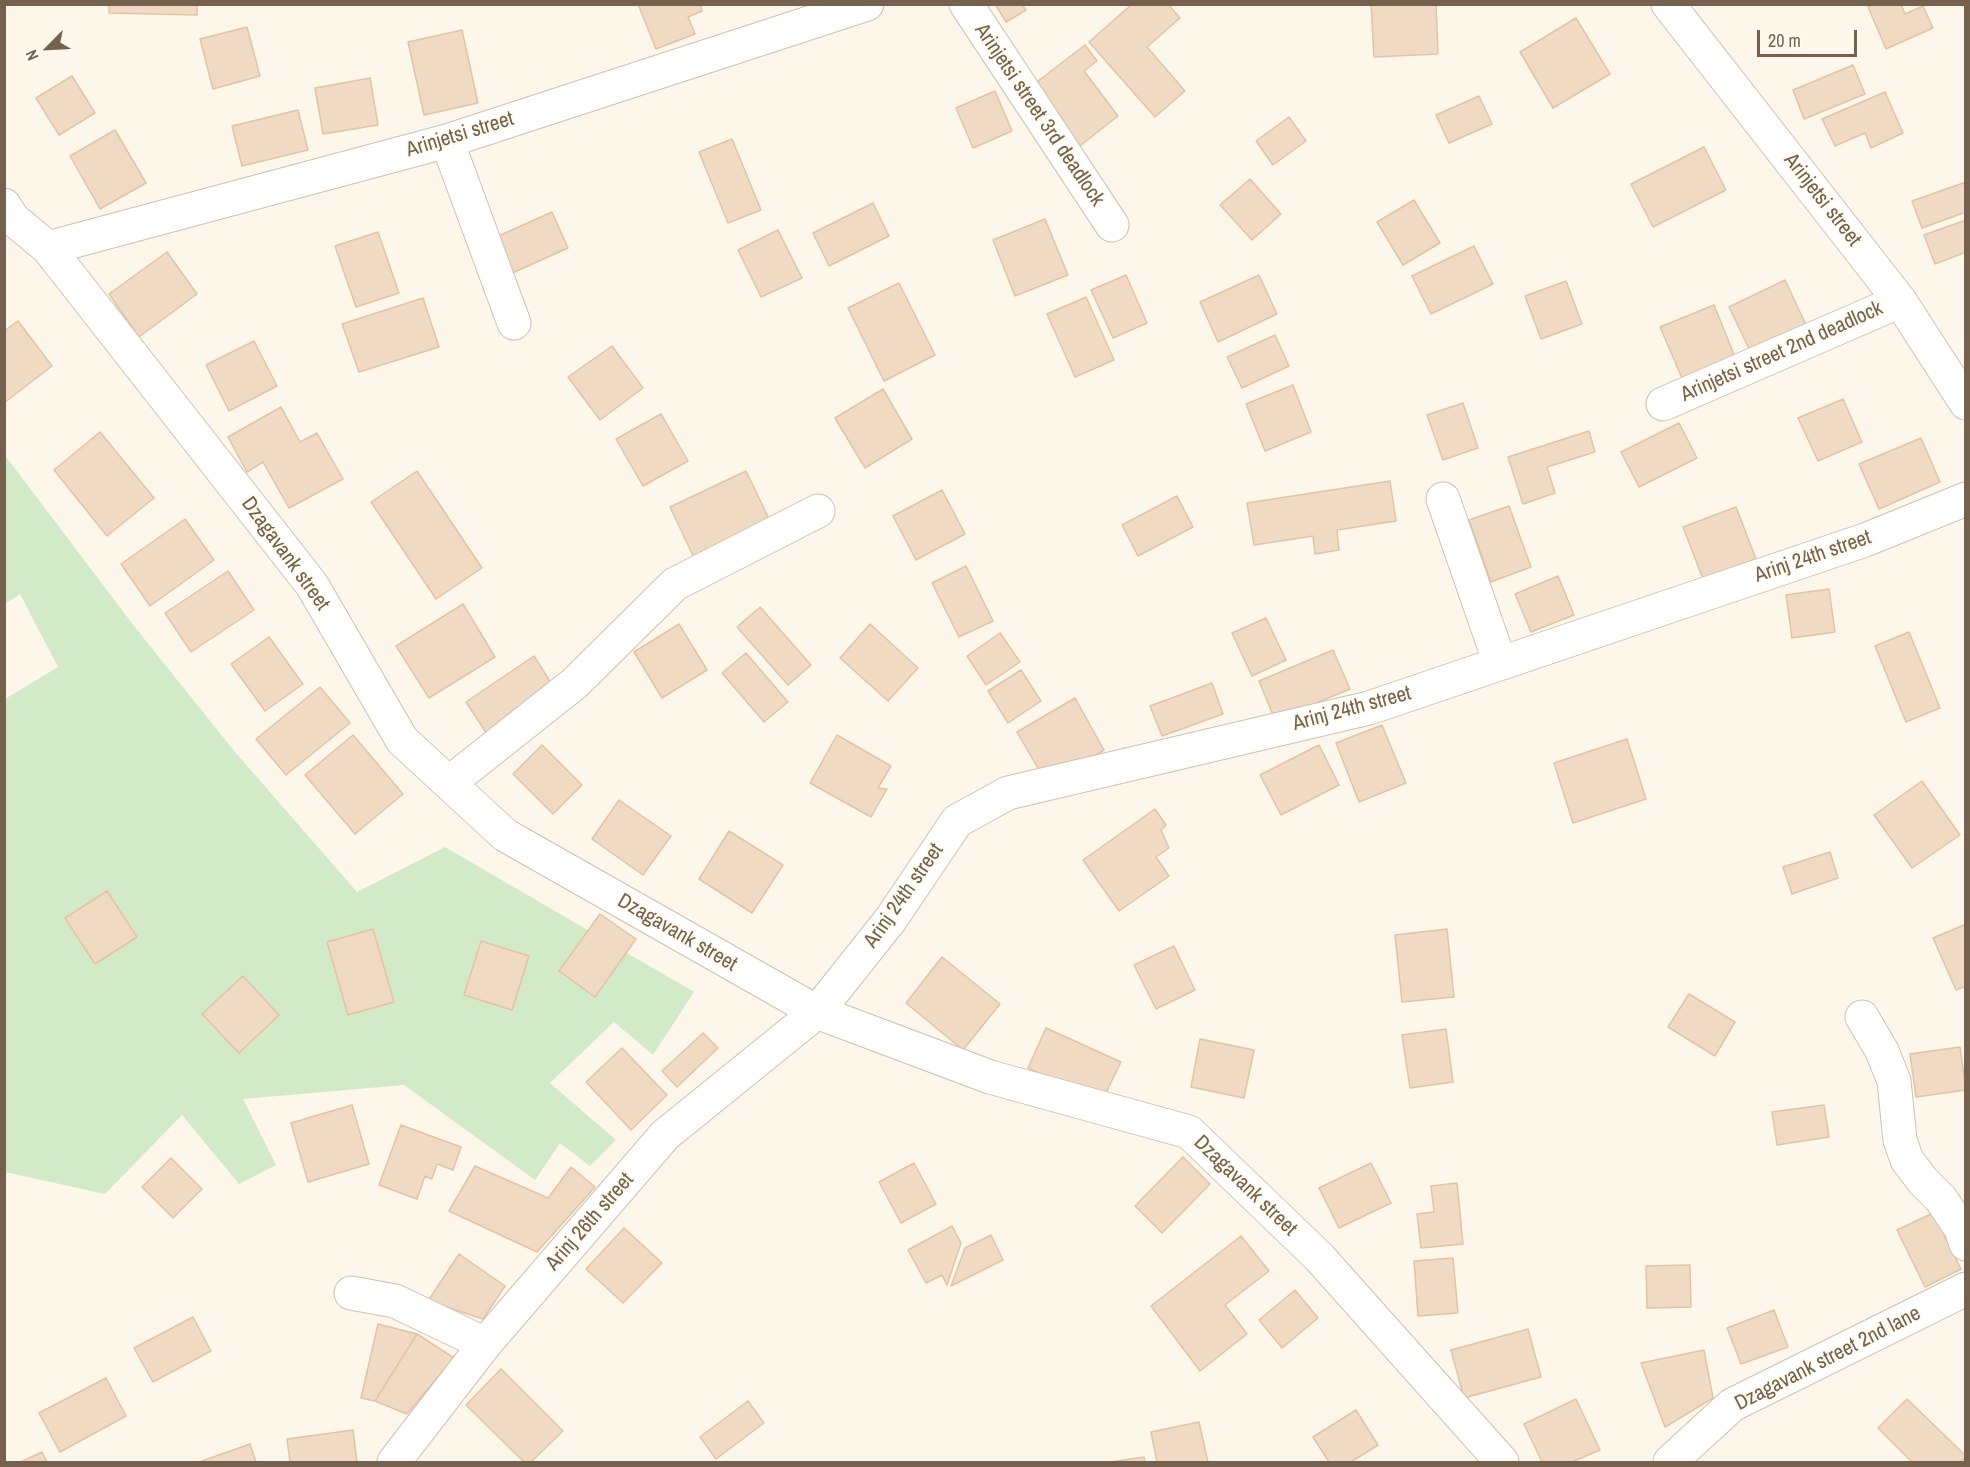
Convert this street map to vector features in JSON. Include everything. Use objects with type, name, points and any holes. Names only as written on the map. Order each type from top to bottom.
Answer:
[{"type":"street","name":"Arinjetsi street","points":[[48,248],[447,141],[867,4]]},
{"type":"street","name":"Arinjetsi street 3rd deadlock","points":[[966,4],[1112,225]]},
{"type":"street","name":"Arinjetsi street","points":[[1668,4],[1900,301],[1965,403]]},
{"type":"street","points":[[447,141],[514,322]]},
{"type":"street","name":"Dzagavank street","points":[[7,217],[48,248],[312,585],[402,740],[505,835],[817,1012],[990,1077],[1189,1132],[1319,1257],[1502,1462]]},
{"type":"street","name":"Arinjetsi street 2nd deadlock","points":[[1663,404],[1900,301]]},
{"type":"street","points":[[1443,498],[1500,663]]},
{"type":"street","name":"Arinj 24th street","points":[[817,1012],[891,919],[957,821],[1008,793],[1370,708],[1865,540],[1965,499]]},
{"type":"street","points":[[449,783],[575,683],[675,584],[818,511]]},
{"type":"street","name":"Arinj 26th street","points":[[394,1462],[485,1344],[665,1135],[817,1012]]},
{"type":"street","points":[[1862,1017],[1882,1051],[1894,1081],[1900,1140],[1907,1160],[1941,1199],[1961,1229],[1965,1244]]},
{"type":"street","name":"Dzagavank street 2nd lane","points":[[1670,1462],[1732,1406],[1965,1289]]},
{"type":"street","points":[[351,1293],[395,1301],[485,1344]]},
{"type":"green space","points":[[4,454],[134,626],[235,752],[357,892],[445,847],[694,992],[653,1055],[614,1022],[550,1083],[616,1140],[590,1166],[560,1143],[535,1180],[404,1085],[243,1099],[276,1165],[239,1184],[182,1115],[105,1194],[5,1172],[5,699],[58,667],[20,594],[5,604]]},
{"type":"building","points":[[109,4],[197,4],[197,15],[109,13]]},
{"type":"building","points":[[638,4],[700,4],[702,11],[688,17],[695,34],[656,49]]},
{"type":"building","points":[[995,4],[1022,4],[1026,10],[1006,22]]},
{"type":"building","points":[[1132,4],[1168,4],[1180,18],[1147,47],[1185,91],[1155,117],[1089,42]]},
{"type":"building","points":[[1371,4],[1436,4],[1438,54],[1374,57]]},
{"type":"building","points":[[1873,4],[1901,4],[1905,14],[1923,6],[1933,28],[1886,49],[1868,7]]},
{"type":"building","points":[[1576,18],[1610,74],[1553,108],[1520,52]]},
{"type":"building","points":[[247,27],[260,76],[213,89],[200,39]]},
{"type":"building","points":[[462,30],[478,103],[424,115],[408,42]]},
{"type":"building","points":[[1085,45],[1097,61],[1084,71],[1118,116],[1076,149],[1029,88]]},
{"type":"building","points":[[1853,65],[1865,94],[1804,119],[1793,90]]},
{"type":"building","points":[[72,76],[95,113],[59,135],[36,98]]},
{"type":"building","points":[[370,78],[378,125],[323,134],[315,88]]},
{"type":"building","points":[[995,91],[1012,131],[973,148],[956,108]]},
{"type":"building","points":[[1885,92],[1903,133],[1871,148],[1865,133],[1835,146],[1822,119]]},
{"type":"building","points":[[1479,96],[1492,124],[1449,143],[1436,115]]},
{"type":"building","points":[[298,110],[308,150],[242,166],[232,126]]},
{"type":"building","points":[[1289,117],[1306,141],[1273,165],[1256,141]]},
{"type":"building","points":[[115,130],[146,183],[100,209],[70,156]]},
{"type":"building","points":[[732,139],[761,210],[728,223],[699,152]]},
{"type":"building","points":[[1704,147],[1726,190],[1653,227],[1631,184]]},
{"type":"building","points":[[1250,179],[1281,214],[1252,240],[1220,205]]},
{"type":"building","points":[[1966,182],[1966,212],[1922,228],[1912,201]]},
{"type":"building","points":[[1414,200],[1440,243],[1403,265],[1377,222]]},
{"type":"building","points":[[873,203],[889,236],[829,266],[813,233]]},
{"type":"building","points":[[552,212],[568,248],[510,274],[494,238]]},
{"type":"building","points":[[1045,219],[1068,275],[1015,296],[993,240]]},
{"type":"building","points":[[1966,220],[1966,252],[1935,264],[1924,235]]},
{"type":"building","points":[[778,230],[802,278],[761,297],[738,250]]},
{"type":"building","points":[[378,232],[399,293],[356,307],[335,246]]},
{"type":"building","points":[[1474,246],[1493,284],[1431,314],[1412,276]]},
{"type":"building","points":[[167,252],[197,294],[139,337],[109,294]]},
{"type":"building","points":[[1126,275],[1147,323],[1113,338],[1091,290]]},
{"type":"building","points":[[1259,275],[1277,314],[1218,342],[1200,302]]},
{"type":"building","points":[[1785,280],[1808,329],[1752,355],[1729,307]]},
{"type":"building","points":[[1566,281],[1582,324],[1541,339],[1525,296]]},
{"type":"building","points":[[899,283],[935,355],[884,381],[848,308]]},
{"type":"building","points":[[1086,297],[1114,360],[1075,377],[1047,314]]},
{"type":"building","points":[[423,298],[439,347],[359,372],[342,324]]},
{"type":"building","points":[[1714,305],[1735,357],[1682,378],[1660,327]]},
{"type":"building","points":[[18,321],[52,366],[4,403],[4,331]]},
{"type":"building","points":[[1275,335],[1289,366],[1242,388],[1227,357]]},
{"type":"building","points":[[254,341],[277,386],[229,411],[206,365]]},
{"type":"building","points":[[612,346],[643,388],[600,420],[568,377]]},
{"type":"building","points":[[1293,385],[1311,432],[1265,451],[1246,404]]},
{"type":"building","points":[[883,389],[912,439],[865,468],[835,418]]},
{"type":"building","points":[[1843,399],[1862,442],[1818,461],[1798,418]]},
{"type":"building","points":[[1463,403],[1478,448],[1443,460],[1427,415]]},
{"type":"building","points":[[281,407],[300,442],[317,433],[343,479],[289,508],[263,462],[247,472],[228,437]]},
{"type":"building","points":[[661,414],[688,461],[643,486],[616,439]]},
{"type":"building","points":[[1679,423],[1697,458],[1639,487],[1621,452]]},
{"type":"building","points":[[1589,431],[1595,452],[1547,467],[1555,493],[1523,504],[1508,457]]},
{"type":"building","points":[[100,432],[154,498],[107,536],[54,470]]},
{"type":"building","points":[[1921,438],[1940,482],[1879,509],[1859,464]]},
{"type":"building","points":[[417,471],[482,568],[436,599],[371,502]]},
{"type":"building","points":[[746,471],[772,525],[696,562],[670,507]]},
{"type":"building","points":[[1390,481],[1396,521],[1337,530],[1339,550],[1315,554],[1313,536],[1254,545],[1247,503]]},
{"type":"building","points":[[942,490],[965,534],[916,560],[893,516]]},
{"type":"building","points":[[1177,496],[1193,527],[1138,556],[1122,525]]},
{"type":"building","points":[[1509,506],[1531,567],[1491,582],[1469,520]]},
{"type":"building","points":[[1736,507],[1756,559],[1703,579],[1683,527]]},
{"type":"building","points":[[185,519],[214,560],[150,606],[121,564]]},
{"type":"building","points":[[966,566],[993,621],[959,637],[932,583]]},
{"type":"building","points":[[228,571],[254,610],[191,652],[165,613]]},
{"type":"building","points":[[1558,576],[1574,615],[1531,632],[1515,594]]},
{"type":"building","points":[[1829,589],[1835,632],[1792,638],[1786,595]]},
{"type":"building","points":[[463,604],[495,657],[429,698],[396,646]]},
{"type":"building","points":[[760,607],[811,665],[788,685],[737,627]]},
{"type":"building","points":[[1266,618],[1286,660],[1252,676],[1232,633]]},
{"type":"building","points":[[679,624],[707,670],[662,698],[634,652]]},
{"type":"building","points":[[870,624],[918,668],[888,701],[840,658]]},
{"type":"building","points":[[1909,632],[1940,708],[1906,722],[1875,646]]},
{"type":"building","points":[[1000,633],[1020,662],[986,685],[967,656]]},
{"type":"building","points":[[269,637],[303,684],[265,711],[231,664]]},
{"type":"building","points":[[1333,650],[1350,689],[1275,720],[1259,681]]},
{"type":"building","points":[[746,653],[788,702],[764,722],[722,673]]},
{"type":"building","points":[[534,656],[555,689],[487,734],[466,702]]},
{"type":"building","points":[[1021,670],[1041,701],[1008,723],[988,691]]},
{"type":"building","points":[[1212,683],[1223,714],[1162,736],[1150,706]]},
{"type":"building","points":[[320,687],[350,723],[286,775],[256,739]]},
{"type":"building","points":[[1075,698],[1104,750],[1047,784],[1017,732]]},
{"type":"building","points":[[1382,725],[1406,783],[1359,802],[1336,743]]},
{"type":"building","points":[[353,735],[403,794],[355,834],[305,775]]},
{"type":"building","points":[[837,735],[891,766],[878,788],[887,789],[871,817],[810,783]]},
{"type":"building","points":[[1627,739],[1646,799],[1573,823],[1554,763]]},
{"type":"building","points":[[542,745],[582,785],[553,814],[513,774]]},
{"type":"building","points":[[1319,745],[1339,785],[1281,815],[1260,775]]},
{"type":"building","points":[[1922,781],[1960,835],[1912,868],[1874,815]]},
{"type":"building","points":[[619,800],[671,836],[643,875],[592,839]]},
{"type":"building","points":[[1155,809],[1166,825],[1161,830],[1169,848],[1156,857],[1169,876],[1119,911],[1083,860]]},
{"type":"building","points":[[729,831],[783,865],[752,913],[699,879]]},
{"type":"building","points":[[1830,852],[1838,878],[1792,894],[1783,867]]},
{"type":"building","points":[[107,891],[137,937],[95,964],[65,918]]},
{"type":"building","points":[[600,914],[636,939],[595,997],[559,971]]},
{"type":"building","points":[[1966,924],[1966,986],[1956,990],[1933,938]]},
{"type":"building","points":[[373,929],[394,1002],[348,1015],[327,942]]},
{"type":"building","points":[[1447,929],[1454,997],[1402,1002],[1395,935]]},
{"type":"building","points":[[481,941],[529,956],[512,1010],[464,995]]},
{"type":"building","points":[[1174,946],[1195,990],[1156,1009],[1134,965]]},
{"type":"building","points":[[942,957],[1000,1004],[963,1050],[906,1003]]},
{"type":"building","points":[[243,976],[279,1015],[239,1053],[202,1014]]},
{"type":"building","points":[[1689,994],[1735,1022],[1715,1056],[1668,1027]]},
{"type":"building","points":[[1046,1028],[1121,1062],[1102,1101],[1028,1068]]},
{"type":"building","points":[[1446,1029],[1453,1082],[1410,1088],[1402,1035]]},
{"type":"building","points":[[703,1033],[718,1048],[677,1087],[662,1071]]},
{"type":"building","points":[[1200,1039],[1254,1050],[1244,1098],[1191,1087]]},
{"type":"building","points":[[1960,1047],[1966,1090],[1916,1097],[1910,1054]]},
{"type":"building","points":[[622,1048],[667,1095],[631,1130],[586,1082]]},
{"type":"building","points":[[352,1105],[369,1164],[308,1182],[291,1123]]},
{"type":"building","points":[[1824,1105],[1829,1137],[1777,1145],[1772,1112]]},
{"type":"building","points":[[401,1125],[461,1147],[453,1170],[437,1164],[432,1179],[425,1176],[417,1199],[379,1185]]},
{"type":"building","points":[[1183,1157],[1210,1184],[1162,1233],[1135,1206]]},
{"type":"building","points":[[171,1158],[202,1189],[173,1218],[142,1187]]},
{"type":"building","points":[[914,1163],[936,1204],[901,1223],[879,1182]]},
{"type":"building","points":[[1371,1163],[1391,1203],[1339,1228],[1319,1188]]},
{"type":"building","points":[[475,1166],[548,1198],[571,1167],[595,1187],[537,1252],[449,1211]]},
{"type":"building","points":[[1457,1183],[1463,1244],[1421,1248],[1417,1214],[1434,1212],[1431,1186]]},
{"type":"building","points":[[1933,1213],[1961,1269],[1925,1287],[1897,1230]]},
{"type":"building","points":[[952,1226],[961,1243],[947,1285],[942,1275],[926,1283],[908,1250]]},
{"type":"building","points":[[624,1228],[662,1263],[623,1303],[586,1269]]},
{"type":"building","points":[[991,1235],[1003,1260],[951,1286],[965,1248]]},
{"type":"building","points":[[1241,1236],[1269,1271],[1225,1305],[1247,1334],[1200,1371],[1151,1306]]},
{"type":"building","points":[[459,1254],[505,1286],[483,1319],[428,1301]]},
{"type":"building","points":[[1453,1258],[1458,1313],[1418,1316],[1414,1261]]},
{"type":"building","points":[[1690,1265],[1691,1307],[1647,1308],[1646,1266]]},
{"type":"building","points":[[1295,1290],[1318,1318],[1282,1348],[1259,1320]]},
{"type":"building","points":[[1774,1310],[1788,1347],[1741,1364],[1727,1328]]},
{"type":"building","points":[[193,1317],[211,1351],[153,1382],[134,1348]]},
{"type":"building","points":[[378,1324],[417,1334],[375,1401],[361,1398]]},
{"type":"building","points":[[1528,1329],[1541,1377],[1464,1398],[1451,1350]]},
{"type":"building","points":[[417,1334],[454,1358],[407,1414],[375,1401]]},
{"type":"building","points":[[1704,1350],[1713,1398],[1665,1427],[1641,1363]]},
{"type":"building","points":[[501,1369],[563,1431],[531,1462],[524,1462],[466,1405]]},
{"type":"building","points":[[106,1378],[126,1416],[60,1452],[39,1413]]},
{"type":"building","points":[[1576,1399],[1600,1450],[1572,1462],[1542,1462],[1524,1424]]},
{"type":"building","points":[[1907,1399],[1966,1456],[1961,1462],[1912,1462],[1878,1428]]},
{"type":"building","points":[[748,1401],[764,1423],[716,1459],[700,1437]]},
{"type":"building","points":[[1356,1410],[1378,1445],[1351,1462],[1329,1462],[1313,1437]]},
{"type":"building","points":[[1199,1422],[1208,1462],[1157,1462],[1151,1432]]},
{"type":"building","points":[[353,1430],[357,1462],[290,1462],[287,1439]]},
{"type":"building","points":[[250,1444],[256,1462],[202,1461]]},
{"type":"building","points":[[42,1452],[47,1462],[21,1462]]},
{"type":"building","points":[[1144,1457],[1145,1462],[1111,1462]]}]
